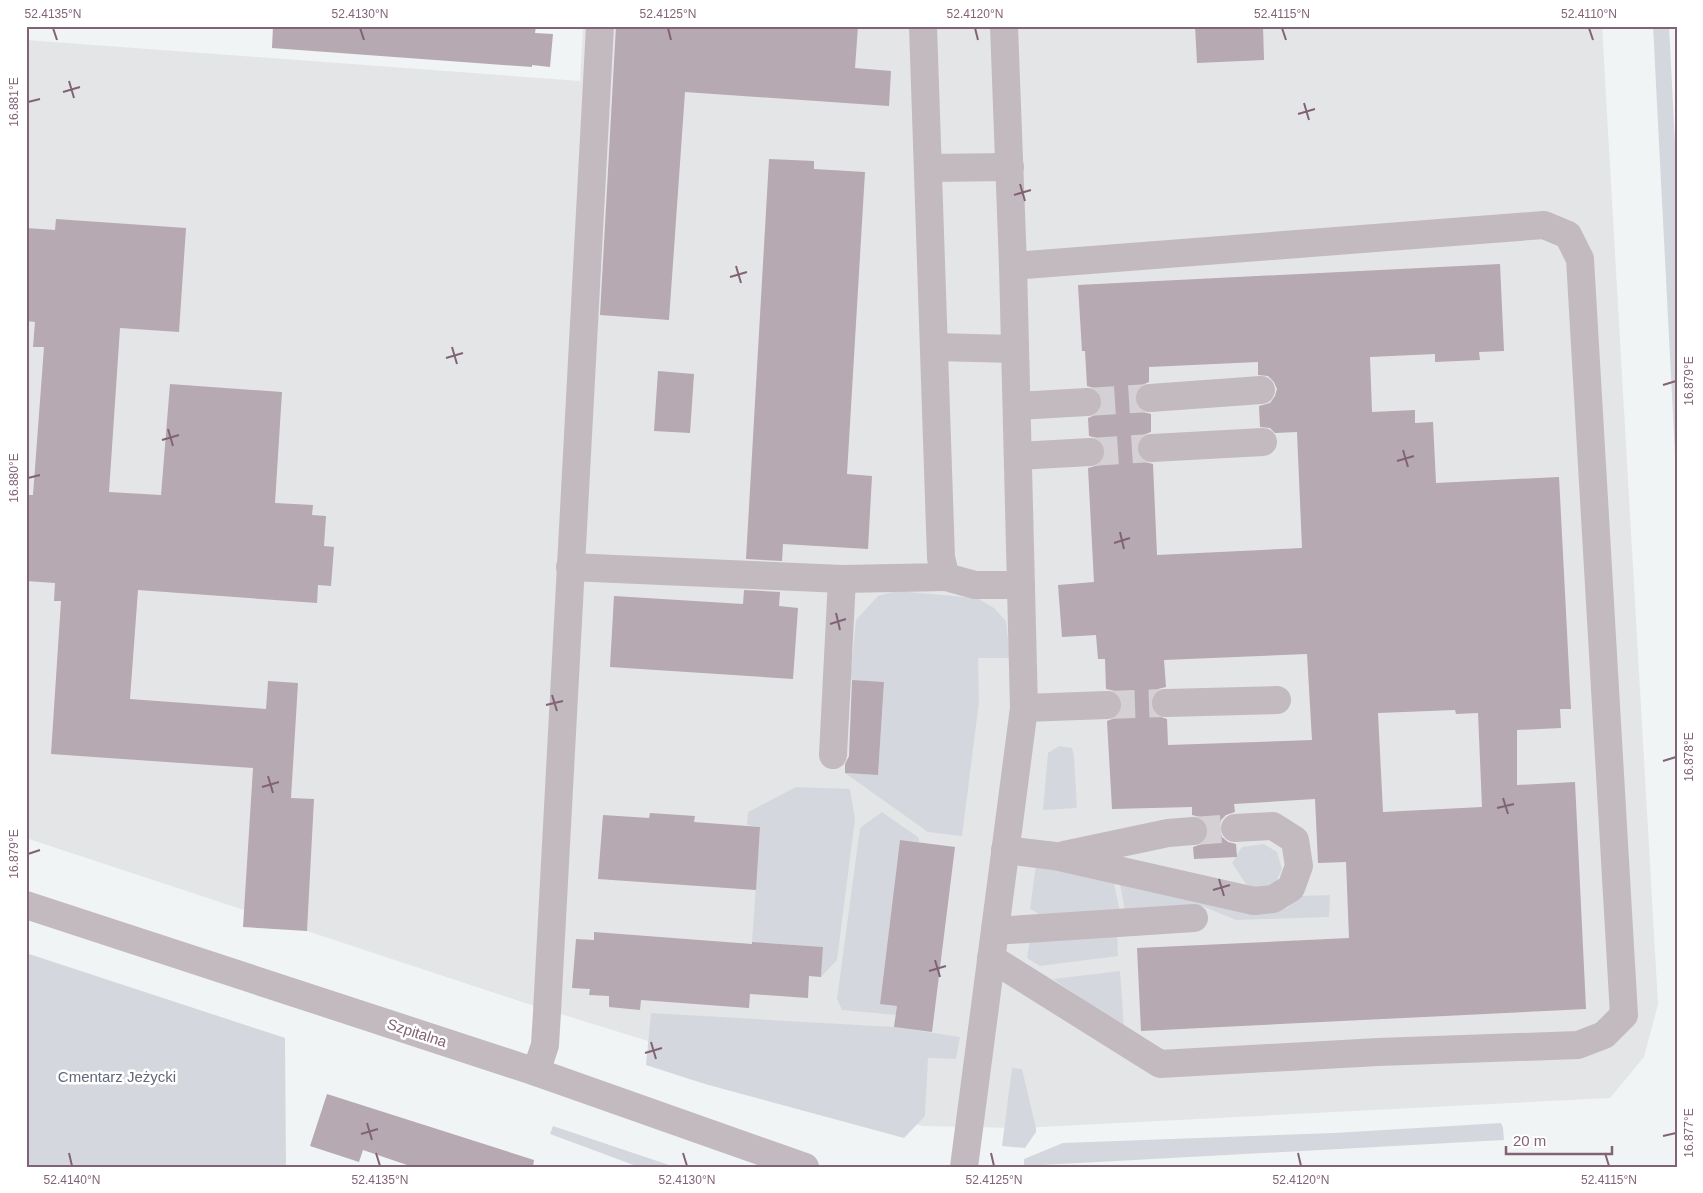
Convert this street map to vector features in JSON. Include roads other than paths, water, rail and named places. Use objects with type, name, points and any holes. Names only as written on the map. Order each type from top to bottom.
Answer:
[{"type":"street","points":[[536,1072],[545,1045],[600,26]]},
{"type":"street","points":[[923,26],[941,558],[946,577]]},
{"type":"street","points":[[964,1167],[1024,708],[1013,266],[1004,26]]},
{"type":"street","points":[[928,168],[1010,167]]},
{"type":"street","points":[[991,958],[1160,1064],[1378,1052],[1578,1045],[1604,1035],[1624,1015],[1580,259],[1568,235],[1544,225],[1013,266]]},
{"type":"street","points":[[934,347],[1015,349]]},
{"type":"street","points":[[1150,398],[1261,390]]},
{"type":"street","points":[[1017,406],[1087,402]]},
{"type":"street","points":[[1152,448],[1263,442]]},
{"type":"street","points":[[1018,456],[1090,452]]},
{"type":"street","points":[[570,567],[842,579],[946,577],[974,585],[1021,585]]},
{"type":"street","points":[[833,755],[842,579]]},
{"type":"street","points":[[1166,703],[1277,700]]},
{"type":"street","points":[[1024,708],[1106,705]]},
{"type":"street","points":[[1006,850],[1055,856],[1254,901],[1273,899],[1291,888],[1300,866],[1294,840],[1273,826],[1235,828]]},
{"type":"street","points":[[1055,856],[1168,833],[1192,831]]},
{"type":"street","name":"Szpitalna","points":[[26,905],[536,1072],[791,1164]]},
{"type":"street","points":[[995,930],[1194,918]]},
{"type":"tunnel","points":[[1087,402],[1150,398]]},
{"type":"tunnel","points":[[1090,452],[1152,448]]},
{"type":"tunnel","points":[[1107,705],[1166,703]]},
{"type":"tunnel","points":[[1193,831],[1235,828]]},
{"type":"park label","name":"Cmentarz Jeżycki","points":[[117,1077]]}]
